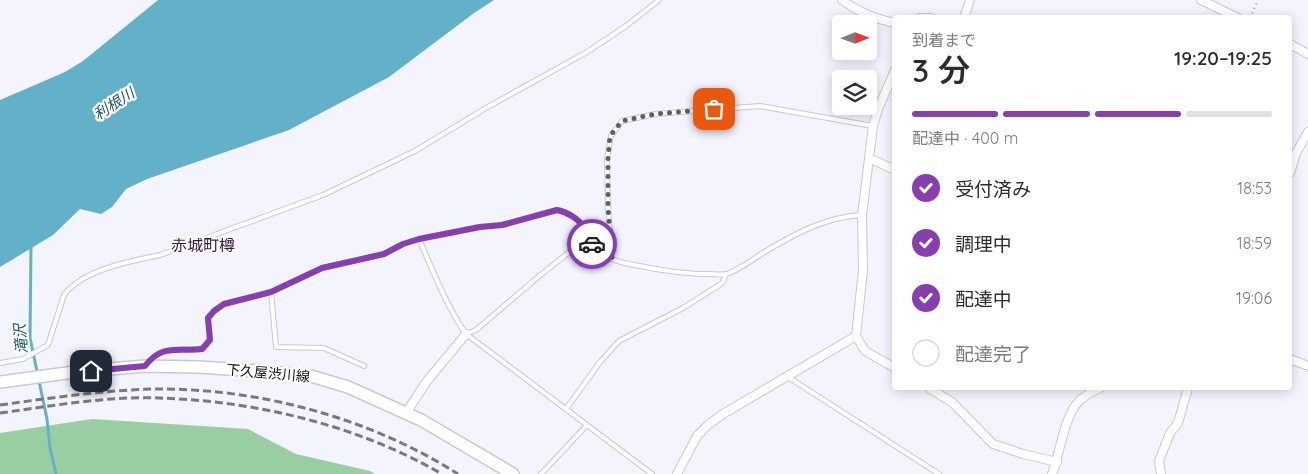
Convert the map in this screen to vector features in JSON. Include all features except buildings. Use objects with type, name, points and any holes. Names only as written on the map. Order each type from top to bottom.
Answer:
[{"type":"main road","name":"下久屋渋川線","points":[[0,382],[74,372],[145,366],[258,370],[311,376],[348,387],[430,424],[513,474]]},
{"type":"street","points":[[842,0],[856,10],[892,22]]},
{"type":"street","points":[[965,15],[970,0]]},
{"type":"street","points":[[1200,0],[1232,15]]},
{"type":"street","points":[[1292,45],[1308,54]]},
{"type":"street","points":[[892,77],[873,126],[862,215],[863,270],[856,336],[865,351],[892,364]]},
{"type":"street","points":[[1292,166],[1296,153],[1308,132]]},
{"type":"street","points":[[869,158],[892,169]]},
{"type":"street","points":[[406,413],[427,381],[466,334]]},
{"type":"street","points":[[677,474],[697,436],[708,425],[723,414],[856,336]]},
{"type":"street","points":[[1292,360],[1308,366]]},
{"type":"street","points":[[932,390],[954,403],[993,444],[1023,454],[1057,462]]},
{"type":"street","points":[[1052,474],[1074,408],[1080,401],[1097,390]]},
{"type":"street","points":[[1161,474],[1159,461],[1170,433],[1178,423],[1187,390]]},
{"type":"lane","points":[[0,363],[23,359],[48,345],[64,295],[68,289],[93,274],[132,261],[160,255],[323,195],[415,151],[486,108],[587,52],[626,26],[659,0]]},
{"type":"lane","points":[[612,259],[608,207],[608,158],[610,136],[622,121],[655,114],[760,106],[873,126]]},
{"type":"lane","points":[[145,366],[152,357],[161,352],[177,348],[202,349],[210,340],[208,318],[224,304],[271,292],[322,268],[384,254],[403,244],[419,239],[480,227],[502,225],[557,210],[566,212],[574,217],[584,227],[587,238],[601,253],[622,263],[678,273],[726,274],[790,236],[810,227],[853,215],[862,215]]},
{"type":"lane","points":[[466,334],[476,330],[587,238]]},
{"type":"lane","points":[[419,239],[438,284],[466,334],[652,474]]},
{"type":"lane","points":[[566,409],[600,362],[620,341],[682,308],[718,286],[723,282],[726,274]]},
{"type":"lane","points":[[271,292],[276,347],[324,348],[364,366]]},
{"type":"lane","points":[[788,377],[938,474]]},
{"type":"lane","points":[[541,474],[587,425]]},
{"type":"path","points":[[1251,15],[1258,0]]},
{"type":"green space","points":[[92,419],[248,429],[296,454],[370,471],[375,474],[0,474],[0,433]]},
{"type":"water","name":"利根川","points":[[158,0],[494,0],[389,77],[289,130],[147,179],[126,189],[112,207],[101,214],[80,209],[53,235],[0,267],[0,100],[65,72],[83,61]]},
{"type":"waterway","name":"滝沢","points":[[31,245],[30,338],[56,474]]},
{"type":"railway","points":[[0,405],[77,395],[155,389],[234,394],[312,410],[351,422],[424,454],[458,474]]},
{"type":"railway","points":[[0,413],[79,402],[139,398],[196,400],[232,404],[269,410],[341,429],[376,442],[442,474]]},
{"type":"way so far","points":[[592,244],[601,253],[612,259],[608,207],[608,158],[610,136],[622,121],[655,114],[714,109]]},
{"type":"district","name":"赤城町樽","points":[[203,245]]},
{"type":"route","points":[[91,371],[145,366],[152,357],[161,352],[177,348],[202,349],[210,340],[208,318],[224,304],[271,292],[322,268],[384,254],[403,244],[419,239],[480,227],[502,225],[557,210],[566,212],[574,217],[584,227],[587,238],[592,244]]}]
